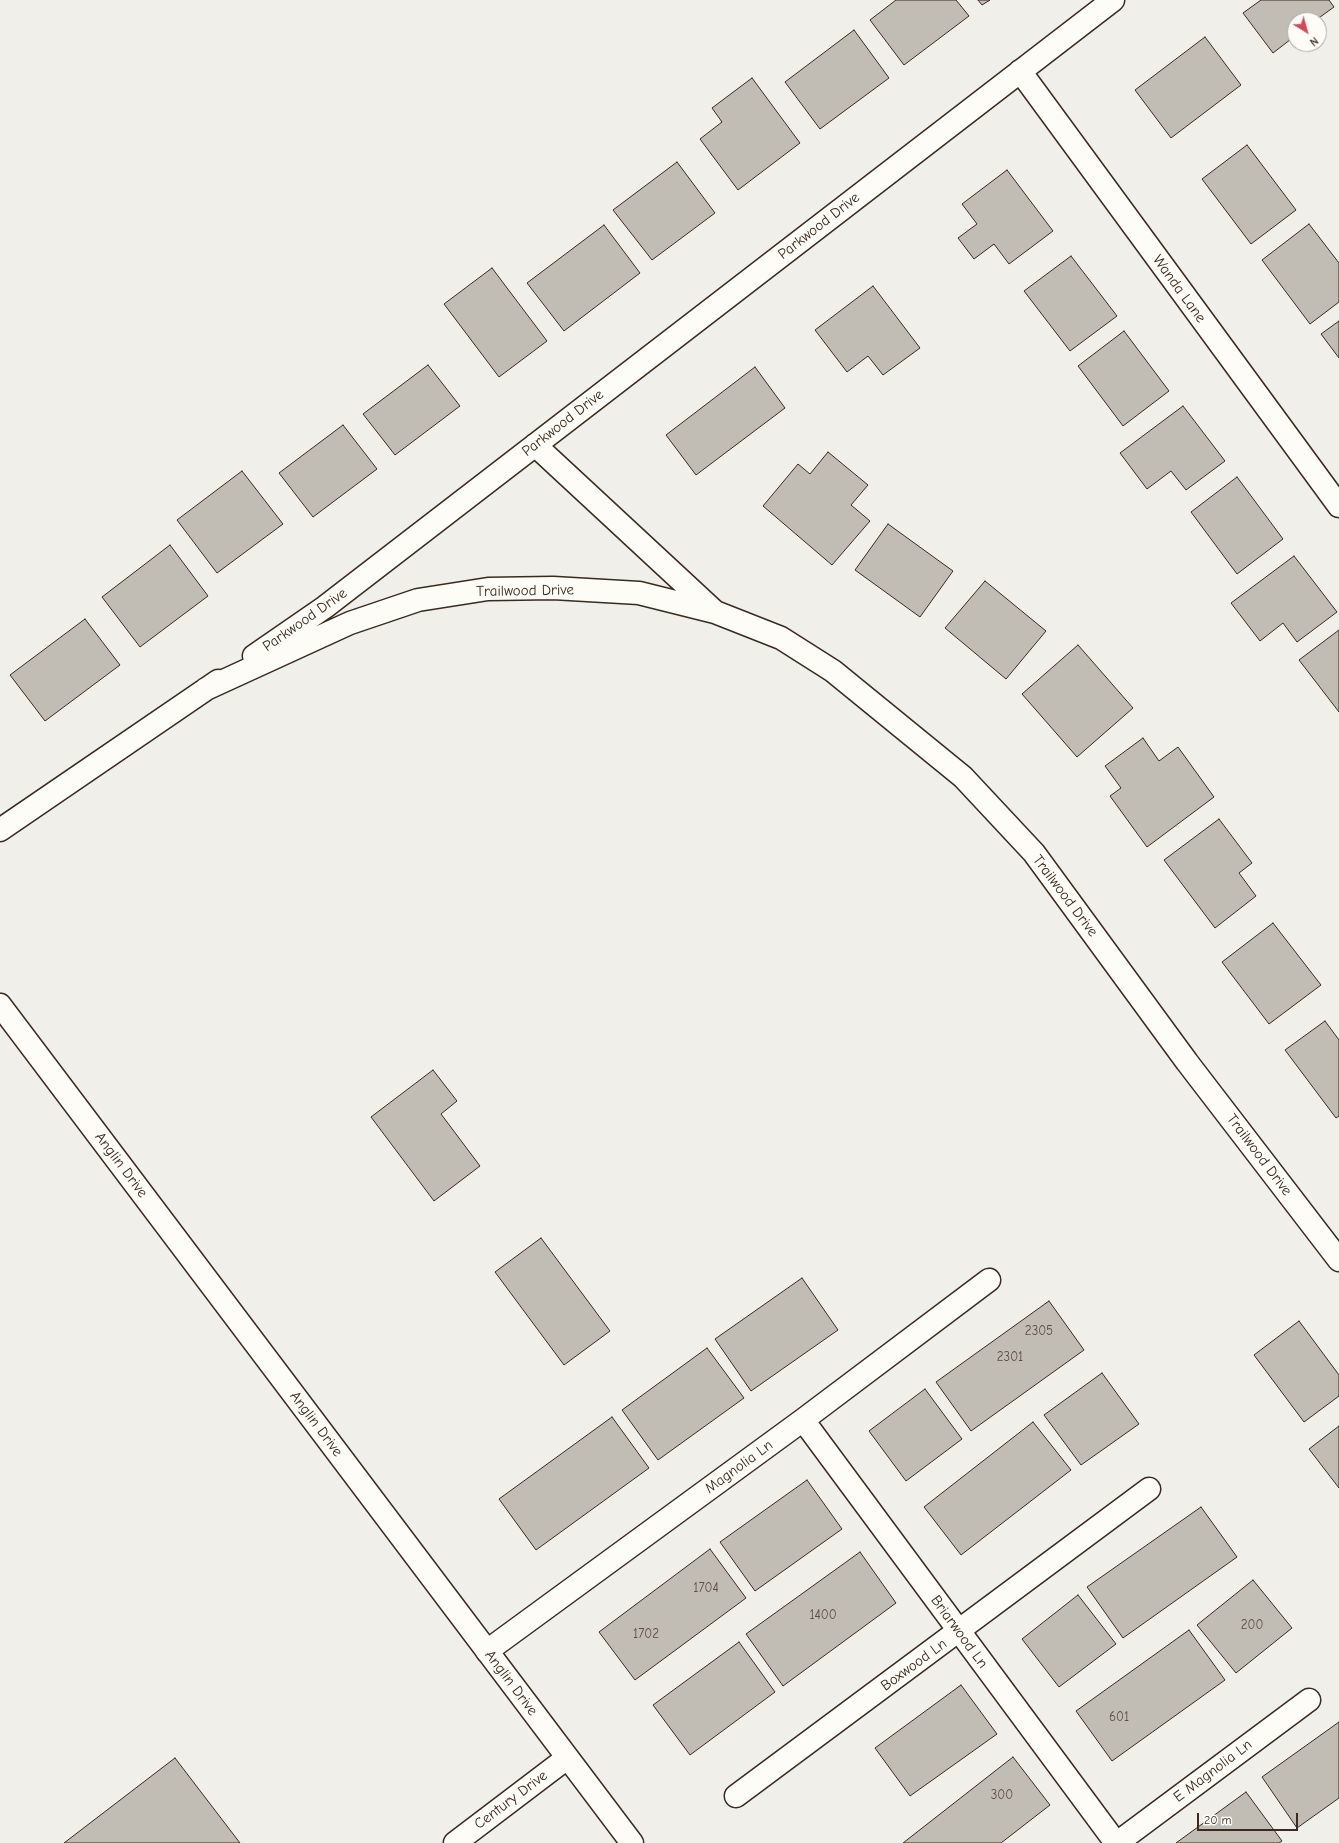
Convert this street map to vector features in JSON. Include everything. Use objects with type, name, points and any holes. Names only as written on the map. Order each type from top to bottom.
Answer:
[{"type":"street","name":"Parkwood Drive","points":[[0,830],[325,607],[1113,0]]},
{"type":"street","name":"Wanda Lane","points":[[1020,71],[1339,506]]},
{"type":"street","name":"Trailwood Drive","points":[[535,445],[715,612]]},
{"type":"street","name":"Trailwood Drive","points":[[206,689],[350,623],[418,600],[488,589],[553,588],[639,593],[715,612],[781,638],[833,671],[963,777],[1034,853],[1187,1062],[1339,1260]]},
{"type":"street","name":"Anglin Drive","points":[[0,1005],[632,1843]]},
{"type":"street","name":"Magnolia Ln","points":[[487,1651],[803,1420],[989,1280]]},
{"type":"street","name":"Briarwood Ln","points":[[803,1420],[1116,1843]]},
{"type":"street","name":"Boxwood Ln","points":[[736,1796],[1149,1489]]},
{"type":"street","name":"E Magnolia Ln","points":[[1116,1843],[1309,1700]]},
{"type":"street","name":"Century Drive","points":[[455,1843],[567,1758]]},
{"type":"building","points":[[896,0],[956,0],[969,16],[904,65],[870,20]]},
{"type":"building","points":[[978,0],[990,0],[982,5]]},
{"type":"building","points":[[1261,0],[1329,0],[1334,7],[1327,12],[1287,12],[1287,42],[1273,53],[1243,13]]},
{"type":"building","points":[[854,30],[889,78],[820,129],[785,82]]},
{"type":"building","points":[[1205,37],[1241,85],[1171,138],[1135,90]]},
{"type":"building","points":[[752,78],[800,143],[738,190],[700,139],[722,122],[712,108]]},
{"type":"building","points":[[1247,145],[1296,210],[1251,244],[1202,179]]},
{"type":"building","points":[[677,162],[715,213],[652,260],[613,210]]},
{"type":"building","points":[[1007,170],[1053,231],[1009,264],[994,244],[974,259],[958,238],[977,224],[962,204]]},
{"type":"building","points":[[1309,224],[1339,263],[1339,302],[1310,324],[1262,260]]},
{"type":"building","points":[[604,225],[640,273],[564,331],[527,283]]},
{"type":"building","points":[[1071,256],[1117,316],[1070,351],[1024,291]]},
{"type":"building","points":[[492,268],[547,341],[499,377],[444,304]]},
{"type":"building","points":[[873,286],[920,348],[883,375],[868,356],[847,372],[815,330]]},
{"type":"building","points":[[1339,321],[1339,358],[1321,334]]},
{"type":"building","points":[[1124,331],[1169,391],[1123,426],[1078,366]]},
{"type":"building","points":[[428,365],[460,406],[395,455],[363,414]]},
{"type":"building","points":[[755,367],[785,408],[696,475],[666,435]]},
{"type":"building","points":[[1183,406],[1225,461],[1186,490],[1171,471],[1147,489],[1120,453]]},
{"type":"building","points":[[343,425],[377,469],[313,517],[279,473]]},
{"type":"building","points":[[828,452],[868,485],[851,505],[870,521],[832,565],[763,506],[798,464],[810,474]]},
{"type":"building","points":[[242,471],[283,524],[217,573],[177,520]]},
{"type":"building","points":[[1237,477],[1283,539],[1237,574],[1191,512]]},
{"type":"building","points":[[888,524],[953,571],[920,617],[855,570]]},
{"type":"building","points":[[170,545],[208,596],[140,647],[102,597]]},
{"type":"building","points":[[1294,556],[1337,612],[1297,642],[1283,623],[1260,641],[1231,603]]},
{"type":"building","points":[[985,581],[1046,631],[1006,679],[945,628]]},
{"type":"building","points":[[85,619],[120,665],[45,721],[10,675]]},
{"type":"building","points":[[1339,630],[1339,712],[1299,660]]},
{"type":"building","points":[[1078,645],[1133,708],[1077,757],[1022,694]]},
{"type":"building","points":[[1143,738],[1159,761],[1178,747],[1214,797],[1147,847],[1110,796],[1121,788],[1105,766]]},
{"type":"building","points":[[1219,819],[1252,863],[1239,873],[1256,896],[1215,928],[1164,860]]},
{"type":"building","points":[[1273,923],[1321,985],[1269,1024],[1222,962]]},
{"type":"building","points":[[1325,1021],[1339,1040],[1339,1116],[1336,1118],[1285,1050]]},
{"type":"building","points":[[433,1070],[457,1101],[441,1114],[480,1166],[434,1201],[371,1117]]},
{"type":"building","points":[[541,1238],[610,1331],[564,1365],[495,1272]]},
{"type":"building","points":[[802,1278],[838,1330],[751,1391],[715,1339]]},
{"type":"building","points":[[1049,1301],[1084,1350],[971,1431],[936,1382]]},
{"type":"building","points":[[1299,1321],[1339,1375],[1339,1396],[1304,1422],[1254,1355]]},
{"type":"building","points":[[707,1348],[744,1398],[658,1460],[622,1410]]},
{"type":"building","points":[[1102,1373],[1139,1424],[1081,1465],[1044,1415]]},
{"type":"building","points":[[925,1389],[962,1439],[906,1481],[869,1431]]},
{"type":"building","points":[[612,1417],[649,1468],[536,1550],[499,1499]]},
{"type":"building","points":[[1033,1422],[1071,1470],[961,1555],[924,1507]]},
{"type":"building","points":[[1339,1426],[1339,1488],[1309,1449]]},
{"type":"building","points":[[807,1480],[842,1529],[755,1591],[720,1542]]},
{"type":"building","points":[[1201,1507],[1237,1557],[1123,1638],[1087,1587]]},
{"type":"building","points":[[710,1549],[746,1598],[635,1680],[599,1632]]},
{"type":"building","points":[[860,1552],[896,1603],[783,1686],[746,1634]]},
{"type":"building","points":[[1253,1580],[1292,1628],[1236,1673],[1197,1625]]},
{"type":"building","points":[[1078,1595],[1116,1644],[1059,1687],[1022,1639]]},
{"type":"building","points":[[1189,1630],[1225,1680],[1112,1761],[1076,1711]]},
{"type":"building","points":[[739,1642],[775,1692],[690,1755],[653,1705]]},
{"type":"building","points":[[961,1685],[997,1734],[910,1796],[875,1748]]},
{"type":"building","points":[[1339,1722],[1339,1798],[1297,1828],[1262,1777]]},
{"type":"building","points":[[1013,1757],[1050,1805],[1001,1843],[903,1843]]},
{"type":"building","points":[[175,1758],[240,1843],[64,1843]]},
{"type":"building","points":[[1246,1792],[1282,1841],[1279,1843],[1176,1843]]}]
